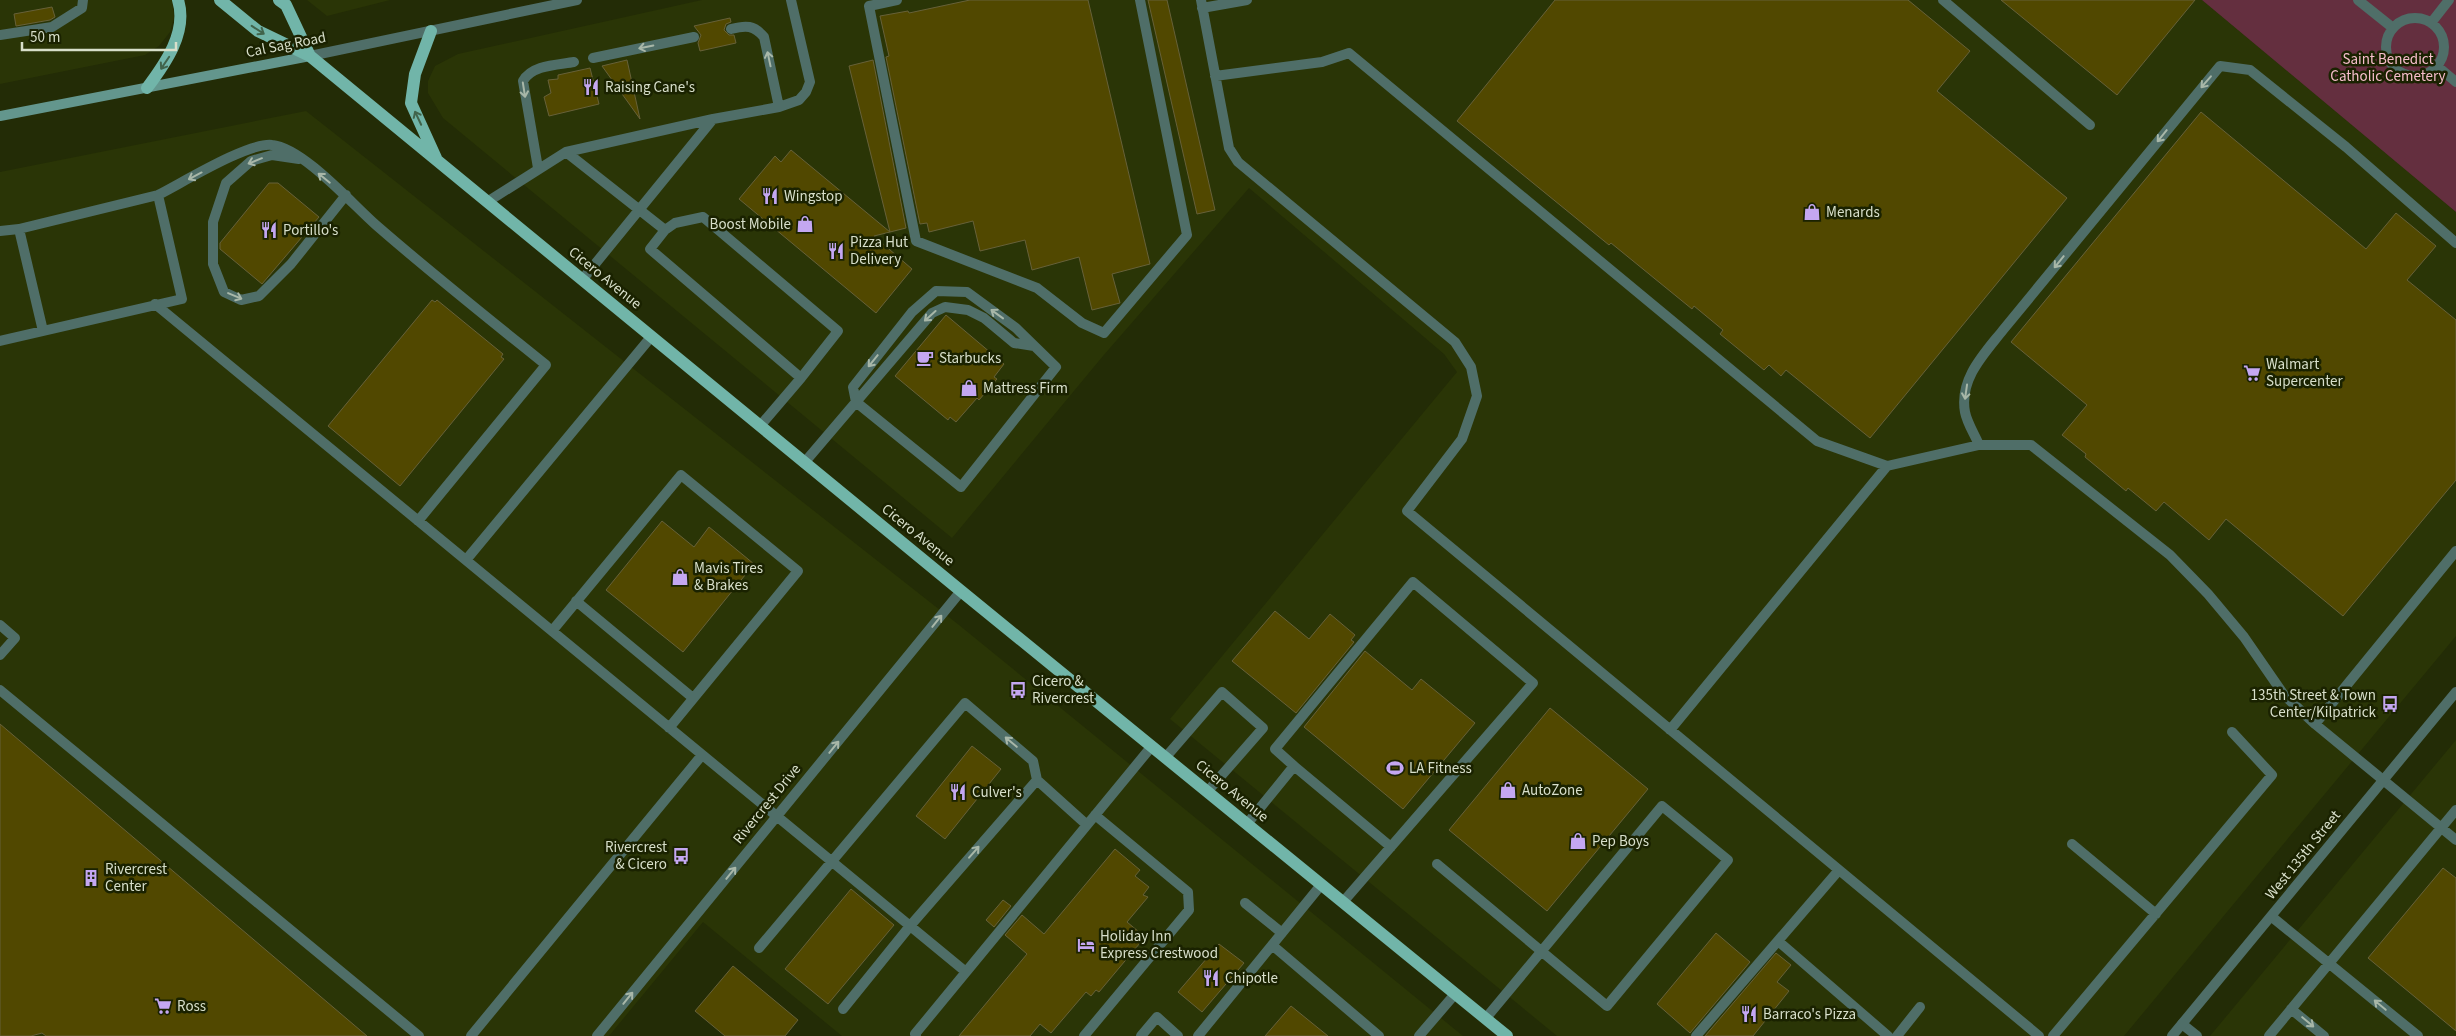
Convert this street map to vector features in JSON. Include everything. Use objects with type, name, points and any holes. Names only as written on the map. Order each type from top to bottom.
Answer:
[{"type":"main road","points":[[148,88],[170,57],[179,26],[178,0]]},
{"type":"main road","name":"Cicero Avenue","points":[[220,0],[258,31],[310,56],[804,463],[1508,1036]]},
{"type":"main road","name":"Cicero Avenue","points":[[279,0],[286,5],[310,56]]},
{"type":"main road","points":[[431,31],[415,74],[411,103],[438,162]]},
{"type":"main road","name":"Cal Sag Road","points":[[0,116],[310,56]]},
{"type":"street","points":[[0,35],[52,28],[82,8],[83,0]]},
{"type":"street","name":"Cal Sag Road","points":[[310,56],[577,0]]},
{"type":"street","points":[[487,202],[566,152],[713,119],[779,107],[799,100],[806,92],[810,82],[791,0]]},
{"type":"street","points":[[897,0],[868,6],[916,241],[1037,288],[1082,323],[1104,334],[1187,235],[1140,0]]},
{"type":"street","points":[[1247,0],[1201,4],[1229,148],[1238,162],[1455,342],[1471,367],[1477,396],[1462,439],[1407,511],[2039,1036]]},
{"type":"street","points":[[1943,0],[2090,125]]},
{"type":"street","points":[[2358,0],[2393,28]]},
{"type":"street","points":[[2431,23],[2449,0]]},
{"type":"street","points":[[2411,18],[2420,18],[2431,23],[2440,34],[2444,44],[2437,66],[2419,76],[2405,75],[2398,71],[2390,63],[2386,54],[2386,44],[2393,28],[2411,18]]},
{"type":"street","points":[[731,29],[747,25],[757,29],[764,37],[779,107]]},
{"type":"street","points":[[593,58],[694,37]]},
{"type":"street","points":[[1215,76],[1322,62],[1349,53],[1817,441],[1887,466],[1979,445],[2031,445],[2170,555],[2208,594],[2244,637],[2284,696],[2315,724],[2456,840]]},
{"type":"street","points":[[538,168],[523,81],[527,74],[533,70],[574,62]]},
{"type":"street","points":[[1979,445],[1965,413],[1964,392],[1970,374],[1991,345],[2220,66],[2250,70],[2353,153],[2456,243]]},
{"type":"street","points":[[2437,66],[2456,82]]},
{"type":"street","points":[[582,280],[713,119]]},
{"type":"street","points":[[0,231],[19,229],[158,195],[238,153],[270,144],[287,148],[346,195],[374,224],[546,365],[418,521]]},
{"type":"street","points":[[566,152],[638,211],[665,230]]},
{"type":"street","points":[[302,160],[272,155],[251,161],[226,183],[213,222],[213,264],[224,292],[241,300],[259,296],[291,264],[346,195]]},
{"type":"street","points":[[0,341],[182,299],[158,195]]},
{"type":"street","points":[[760,426],[801,378],[838,331],[703,217],[674,223],[665,230],[650,249],[801,378]]},
{"type":"street","points":[[19,229],[43,331]]},
{"type":"street","points":[[936,291],[967,292],[1016,328],[1056,367],[961,487],[856,402],[853,387],[912,312],[936,291]]},
{"type":"street","points":[[155,304],[966,972]]},
{"type":"street","points":[[804,463],[932,313],[945,307],[968,310],[984,318],[1014,343],[1034,346]]},
{"type":"street","points":[[466,560],[651,336]]},
{"type":"street","points":[[1670,730],[1887,466]]},
{"type":"street","points":[[552,631],[681,475],[747,529],[798,572],[669,728]]},
{"type":"street","points":[[2315,724],[2456,551]]},
{"type":"street","points":[[1343,902],[1391,847],[1533,683],[1413,582],[1275,749],[1391,847]]},
{"type":"street","name":"Rivercrest Drive","points":[[597,1036],[961,591]]},
{"type":"street","points":[[576,601],[693,698]]},
{"type":"street","points":[[0,625],[15,638],[0,655]]},
{"type":"street","points":[[0,690],[419,1036]]},
{"type":"street","points":[[1165,758],[1222,692],[1263,728],[1208,792]]},
{"type":"street","name":"West 135th Street","points":[[2172,1036],[2456,692]]},
{"type":"street","points":[[758,948],[964,703],[1033,760],[1037,780],[1087,825]]},
{"type":"street","points":[[2053,1036],[2272,775],[2232,732]]},
{"type":"street","points":[[916,1036],[915,1034],[1152,746]]},
{"type":"street","points":[[471,1036],[702,755]]},
{"type":"street","points":[[1247,824],[1294,766]]},
{"type":"street","points":[[843,1009],[910,926],[1037,780]]},
{"type":"street","points":[[1437,864],[1542,951],[1607,1006],[1728,860],[1662,806],[1542,951],[1486,1018]]},
{"type":"street","points":[[2269,1036],[2456,810]]},
{"type":"street","points":[[1084,1036],[1189,910],[1188,892],[1095,815]]},
{"type":"street","points":[[2072,844],[2156,914]]},
{"type":"street","points":[[1696,1036],[1839,870]]},
{"type":"street","points":[[1198,1036],[1321,884]]},
{"type":"street","points":[[1245,903],[1282,933]]},
{"type":"street","points":[[2272,917],[2418,1036]]},
{"type":"street","points":[[1778,941],[1888,1036]]},
{"type":"street","points":[[1272,945],[1379,1036]]},
{"type":"street","points":[[1419,1036],[1455,994]]},
{"type":"street","points":[[1897,1036],[1920,1007]]},
{"type":"street","points":[[2291,1009],[2324,1036]]},
{"type":"street","points":[[1140,1036],[1156,1017],[1178,1036]]},
{"type":"street","points":[[2182,1024],[2197,1036]]},
{"type":"shaded area","points":[[0,0],[172,0],[174,17],[170,32],[159,46],[145,55],[0,84]]},
{"type":"shaded area","points":[[307,0],[390,0],[327,16]]},
{"type":"shaded area","points":[[702,0],[2202,0],[2456,212],[2456,636],[2124,1036],[1557,1036],[1170,719],[1457,372],[1444,354],[1249,188],[1103,356],[952,538],[443,118],[428,93],[428,81],[435,66],[458,54]]},
{"type":"shaded area","name":"Rivercrest Center","points":[[306,111],[959,625],[1463,1036],[842,1036],[703,922],[609,1036],[0,1036],[0,172]]},
{"type":"shaded area","points":[[2456,740],[2456,1036],[2210,1036]]},
{"type":"green space","name":"Saint Benedict Catholic Cemetery","points":[[2202,0],[2456,0],[2456,212]]},
{"type":"building","points":[[970,0],[1088,0],[1150,264],[1112,274],[1120,303],[1092,310],[1079,257],[1032,270],[1025,240],[980,251],[973,221],[929,232],[927,223],[920,224],[886,57],[889,56],[880,16],[908,11],[909,13]]},
{"type":"building","points":[[1148,0],[1167,0],[1215,210],[1197,214]]},
{"type":"building","name":"Menards","points":[[1555,0],[1908,0],[1970,51],[1937,91],[2067,198],[1870,438],[1786,370],[1781,376],[1769,365],[1764,370],[1720,334],[1723,330],[1694,306],[1692,309],[1611,243],[1609,245],[1457,121]]},
{"type":"building","points":[[2001,0],[2195,0],[2117,95]]},
{"type":"building","points":[[52,7],[55,17],[50,20],[16,26],[14,14]]},
{"type":"building","points":[[730,18],[731,22],[726,24],[724,30],[729,35],[734,35],[736,43],[700,51],[698,43],[701,35],[694,26]]},
{"type":"building","points":[[627,60],[640,119],[602,66]]},
{"type":"building","points":[[873,60],[906,228],[890,232],[849,66]]},
{"type":"building","points":[[590,68],[599,104],[549,116],[544,97],[551,93],[548,80],[558,79],[558,75]]},
{"type":"building","name":"Walmart Supercenter","points":[[2201,112],[2366,249],[2396,213],[2436,246],[2407,280],[2456,320],[2456,480],[2343,616],[2226,519],[2209,540],[2164,502],[2156,511],[2128,488],[2126,491],[2085,457],[2086,454],[2062,435],[2087,405],[2011,342]]},
{"type":"building","points":[[791,150],[890,232],[874,236],[912,269],[876,313],[739,199],[775,156],[781,162]]},
{"type":"building","name":"Portillo's","points":[[269,183],[278,183],[319,217],[262,284],[220,249],[220,243]]},
{"type":"building","points":[[432,300],[435,302],[437,300],[503,354],[501,357],[504,359],[400,486],[328,426]]},
{"type":"building","points":[[946,315],[1004,364],[994,377],[997,379],[956,422],[950,417],[948,420],[895,376]]},
{"type":"building","name":"Mavis Tires & Brakes","points":[[662,521],[694,547],[709,527],[754,564],[683,652],[606,590]]},
{"type":"building","points":[[1275,611],[1309,639],[1330,614],[1355,635],[1351,640],[1354,642],[1296,713],[1232,661]]},
{"type":"building","name":"LA Fitness","points":[[1365,651],[1412,690],[1421,679],[1475,723],[1403,809],[1304,727]]},
{"type":"building","points":[[1550,708],[1648,789],[1547,911],[1449,830]]},
{"type":"building","name":"Rivercrest Center","points":[[0,724],[367,1036],[46,1036],[42,1033],[31,1036],[0,1036]]},
{"type":"building","name":"Culver's","points":[[972,746],[1001,769],[945,839],[916,816]]},
{"type":"building","name":"Holiday Inn Express Crestwood","points":[[1115,849],[1140,870],[1135,876],[1149,887],[1143,895],[1148,897],[1127,922],[1145,937],[1099,992],[1096,990],[1091,996],[1086,992],[1051,1033],[1040,1024],[1030,1036],[959,1036],[1027,954],[1005,935],[1022,915],[1044,934]]},
{"type":"building","points":[[2443,868],[2456,878],[2456,1031],[2368,958]]},
{"type":"building","points":[[851,889],[894,925],[828,1004],[785,969]]},
{"type":"building","points":[[1003,900],[1011,906],[994,927],[986,920]]},
{"type":"building","points":[[1716,933],[1750,962],[1690,1033],[1657,1004]]},
{"type":"building","name":"Chipotle","points":[[1219,944],[1244,963],[1202,1012],[1178,992]]},
{"type":"building","name":"Barraco's Pizza","points":[[1776,953],[1791,965],[1777,982],[1789,991],[1753,1036],[1705,1036]]},
{"type":"building","points":[[733,966],[798,1020],[785,1036],[725,1036],[695,1011]]},
{"type":"building","points":[[1291,1006],[1328,1036],[1265,1036]]},
{"type":"place","name":"Raising Cane's","points":[[591,87]]},
{"type":"place","name":"Wingstop","points":[[770,196]]},
{"type":"place","name":"Menards","points":[[1812,212]]},
{"type":"place","name":"Boost Mobile","points":[[805,224]]},
{"type":"place","name":"Portillo's","points":[[269,230]]},
{"type":"place","name":"Pizza Hut Delivery","points":[[836,251]]},
{"type":"place","name":"Starbucks","points":[[925,358]]},
{"type":"place","name":"Walmart Supercenter","points":[[2252,373]]},
{"type":"place","name":"Mattress Firm","points":[[969,388]]},
{"type":"place","name":"Mavis Tires & Brakes","points":[[680,577]]},
{"type":"place","name":"Cicero & Rivercrest","points":[[1018,690]]},
{"type":"place","name":"135th Street & Town Center/Kilpatrick","points":[[2390,704]]},
{"type":"place","name":"LA Fitness","points":[[1395,768]]},
{"type":"place","name":"AutoZone","points":[[1508,790]]},
{"type":"place","name":"Culver's","points":[[958,792]]},
{"type":"place","name":"Pep Boys","points":[[1578,841]]},
{"type":"place","name":"Rivercrest & Cicero","points":[[681,856]]},
{"type":"place","name":"Rivercrest Center","points":[[91,878]]},
{"type":"place","name":"Holiday Inn Express Crestwood","points":[[1086,945]]},
{"type":"place","name":"Chipotle","points":[[1211,978]]},
{"type":"place","name":"Ross","points":[[163,1006]]},
{"type":"place","name":"Barraco's Pizza","points":[[1749,1014]]}]
